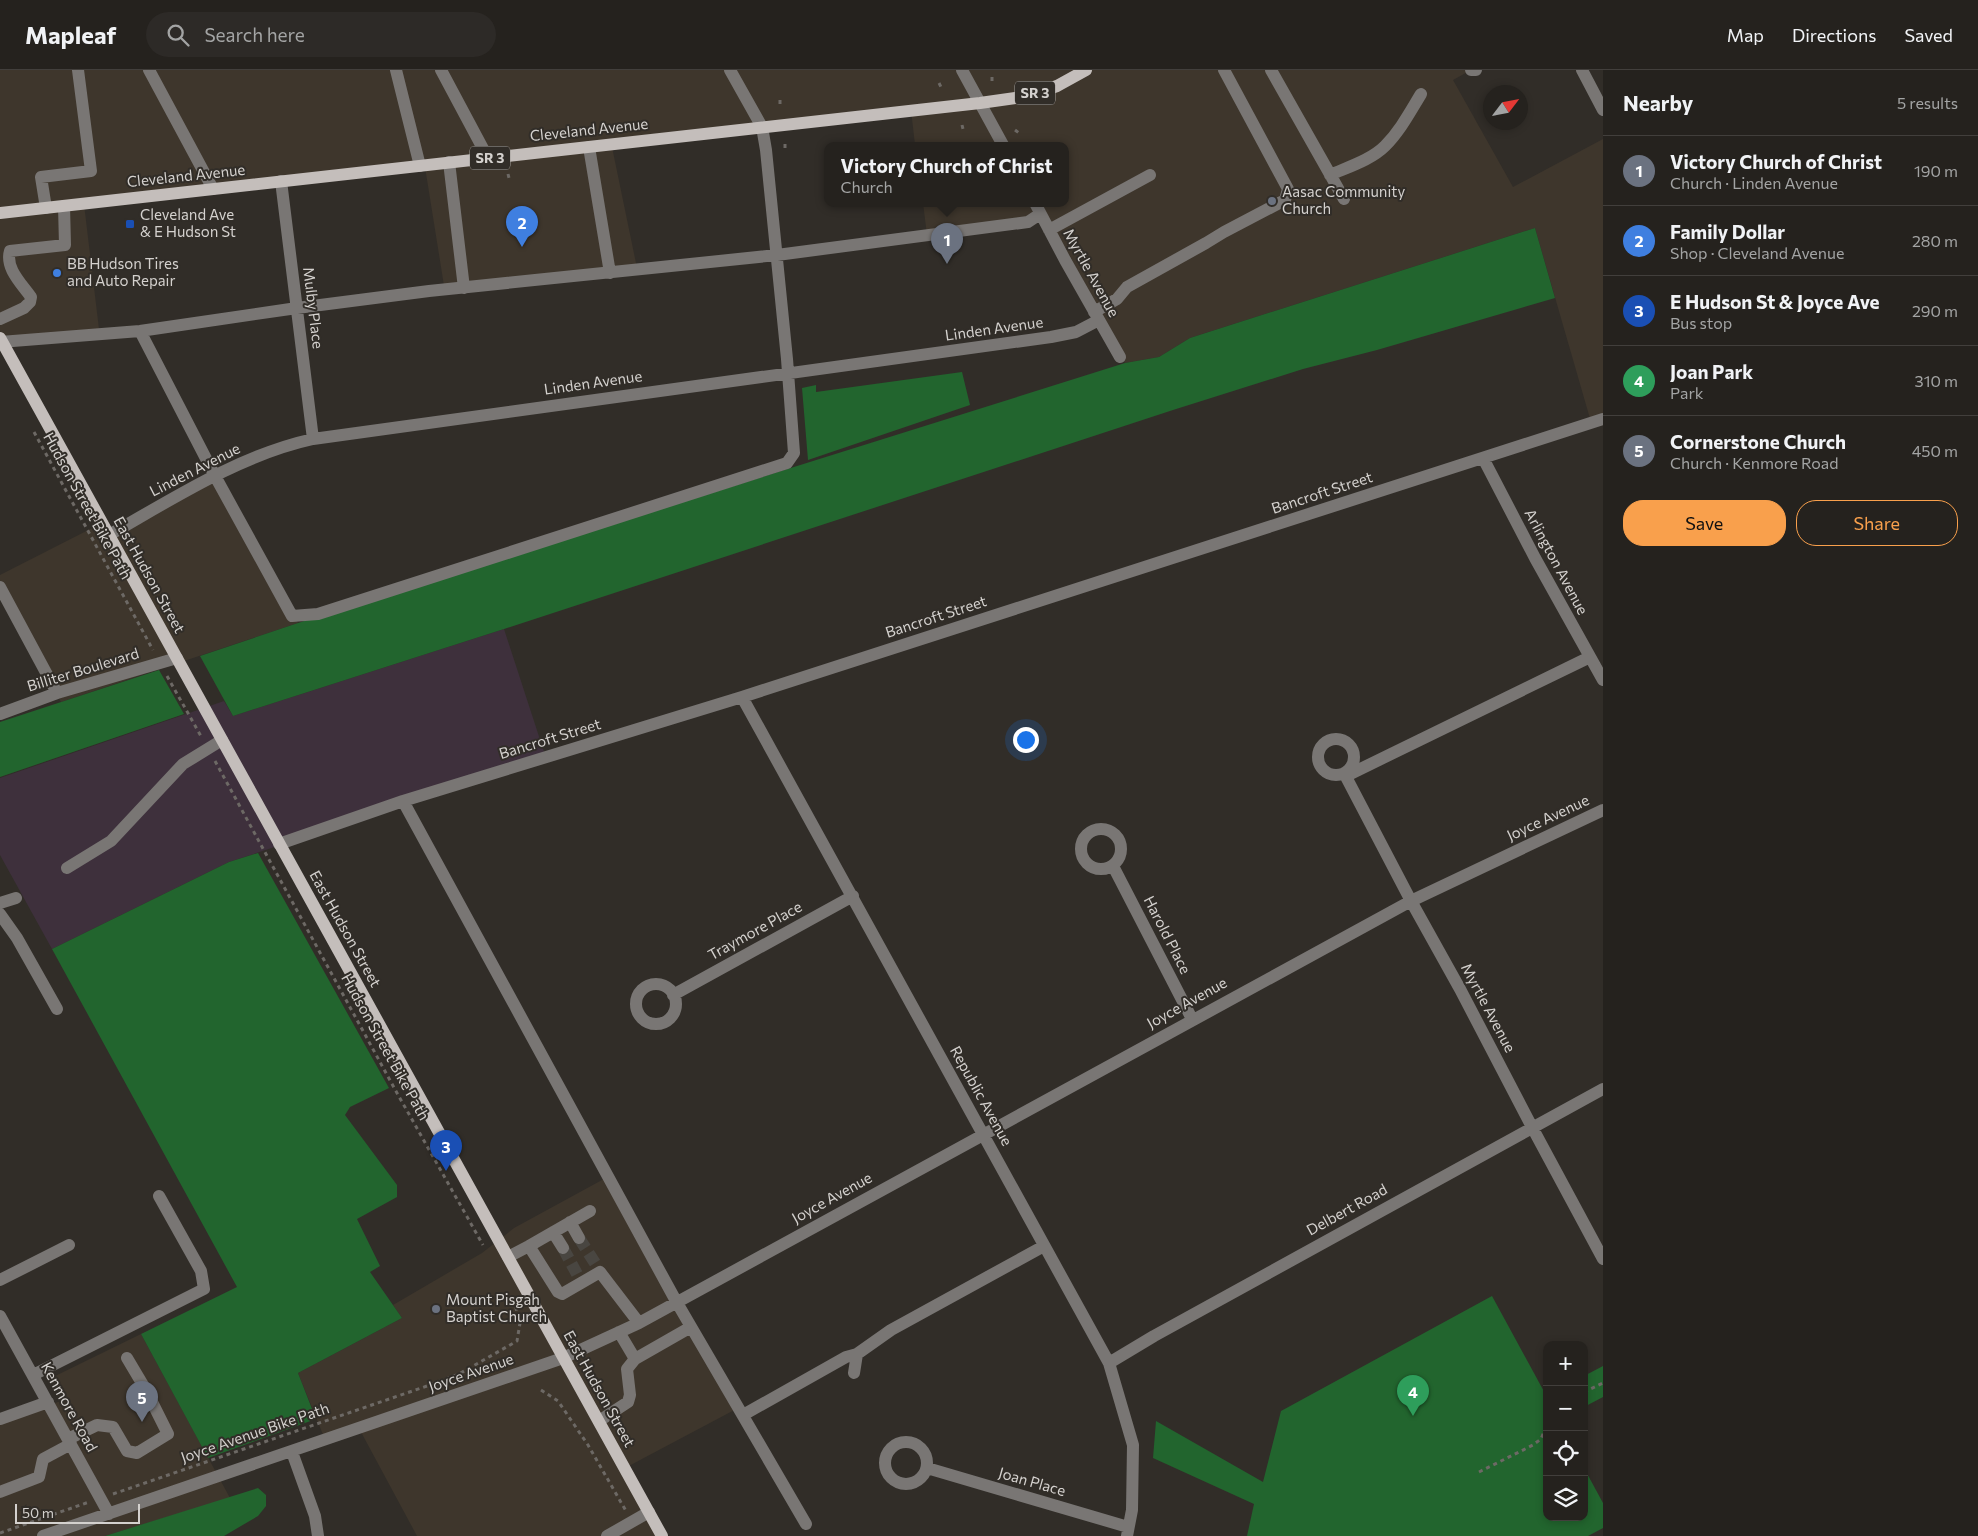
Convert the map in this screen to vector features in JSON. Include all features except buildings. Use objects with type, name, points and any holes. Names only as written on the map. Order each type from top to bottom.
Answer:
[{"type":"main road","name":"Cleveland Avenue","points":[[0,213],[980,103],[1029,96],[1057,86],[1086,70]]},
{"type":"main road","name":"East Hudson Street","points":[[1,340],[662,1536]]},
{"type":"street","points":[[46,208],[41,177],[91,171],[78,70]]},
{"type":"street","points":[[149,70],[214,189]]},
{"type":"street","points":[[396,70],[420,166]]},
{"type":"street","points":[[441,70],[488,158]]},
{"type":"street","points":[[140,331],[215,476],[292,616],[318,614],[787,463],[794,453],[767,159],[762,127],[730,70]]},
{"type":"street","points":[[962,70],[1000,142]]},
{"type":"street","name":"Linden Avenue","points":[[109,535],[215,476],[286,445],[313,438],[1076,332],[1117,299],[1127,288],[1224,232],[1286,200],[1288,189],[1224,70]]},
{"type":"street","points":[[1271,70],[1344,199]]},
{"type":"street","points":[[1471,70],[1476,70]]},
{"type":"street","points":[[1582,70],[1603,110]]},
{"type":"street","points":[[1330,175],[1364,160],[1384,147],[1396,134],[1420,94]]},
{"type":"street","points":[[589,147],[610,272]]},
{"type":"street","points":[[449,162],[464,288]]},
{"type":"street","points":[[1049,230],[1150,174]]},
{"type":"street","name":"Mulby Place","points":[[281,181],[313,438]]},
{"type":"street","points":[[0,319],[24,308],[30,302],[31,297],[11,268],[8,258],[10,251],[65,245],[64,206]]},
{"type":"street","points":[[1,340],[140,331],[297,308],[464,288],[777,255],[1028,222],[1038,208]]},
{"type":"street","name":"Myrtle Avenue","points":[[1038,208],[1120,358]]},
{"type":"street","name":"Bancroft Street","points":[[279,844],[403,801],[742,697],[1603,419]]},
{"type":"street","name":"Arlington Avenue","points":[[1483,458],[1535,558],[1603,680]]},
{"type":"street","points":[[0,587],[57,693]]},
{"type":"street","name":"Myrtle Avenue","points":[[1590,657],[1345,775],[1603,1259]]},
{"type":"street","name":"Billiter Boulevard","points":[[0,714],[57,693],[177,658]]},
{"type":"street","name":"Republic Avenue","points":[[742,697],[1110,1363],[1133,1445],[1132,1510],[1128,1531]]},
{"type":"street","points":[[67,868],[111,841],[183,764],[222,740]]},
{"type":"street","points":[[403,801],[676,1301],[806,1524]]},
{"type":"street","name":"Joyce Avenue","points":[[43,1536],[563,1358],[619,1332],[1411,900],[1603,810]]},
{"type":"street","name":"Harold Place","points":[[1113,866],[1192,1019]]},
{"type":"street","name":"Traymore Place","points":[[673,995],[853,896]]},
{"type":"street","points":[[0,903],[16,898]]},
{"type":"street","points":[[0,914],[17,938],[57,1009]]},
{"type":"street","name":"Delbert Road","points":[[1110,1363],[1154,1336],[1603,1089]]},
{"type":"street","points":[[33,1375],[204,1289],[201,1271],[160,1196]]},
{"type":"street","points":[[508,1258],[590,1211]]},
{"type":"street","points":[[570,1222],[580,1238]]},
{"type":"street","points":[[553,1232],[563,1248]]},
{"type":"street","points":[[0,1280],[69,1245]]},
{"type":"street","points":[[529,1246],[558,1292],[562,1294],[579,1278],[598,1268],[639,1322]]},
{"type":"street","points":[[743,1415],[846,1357],[857,1354],[891,1330],[1044,1246]]},
{"type":"street","name":"Kenmore Road","points":[[0,1316],[109,1514]]},
{"type":"street","points":[[599,1421],[628,1402],[630,1395],[627,1369],[635,1359],[691,1327]]},
{"type":"street","points":[[619,1332],[635,1359]]},
{"type":"street","points":[[854,1373],[857,1354]]},
{"type":"street","points":[[0,1492],[38,1477],[43,1459],[97,1425],[113,1427],[127,1451],[137,1453],[168,1434],[146,1390],[127,1358]]},
{"type":"street","points":[[0,1419],[48,1402]]},
{"type":"street","points":[[292,1452],[315,1516],[318,1536]]},
{"type":"street","name":"Joan Place","points":[[927,1468],[1128,1531]]},
{"type":"street","points":[[607,1536],[649,1512]]},
{"type":"path","points":[[1015,130],[1019,133]]},
{"type":"path","name":"Hudson Street Bike Path","points":[[32,430],[154,652]]},
{"type":"path","points":[[165,672],[201,737]]},
{"type":"path","name":"Hudson Street Bike Path","points":[[215,762],[397,1093],[486,1250]]},
{"type":"path","name":"Joyce Avenue Bike Path","points":[[0,1533],[459,1374],[517,1341],[520,1323],[511,1296]]},
{"type":"path","points":[[1588,1390],[1603,1383]]},
{"type":"path","points":[[541,1390],[558,1401],[588,1445],[632,1522]]},
{"type":"path","points":[[1479,1472],[1533,1445],[1540,1439],[1544,1431]]},
{"type":"shaded area","points":[[0,70],[1471,70],[1453,80],[1513,187],[1603,139],[1603,418],[1591,422],[1535,228],[1190,338],[1159,357],[1125,363],[1042,217],[927,235],[924,207],[1069,207],[1069,142],[915,142],[911,110],[612,147],[637,268],[445,292],[425,167],[84,204],[99,329],[0,340]]},
{"type":"shaded area","points":[[213,476],[298,623],[61,702],[0,588],[0,575],[104,522],[111,535]]},
{"type":"shaded area","points":[[504,629],[546,758],[229,862],[52,949],[0,855],[0,778],[224,701],[233,716]]},
{"type":"shaded area","points":[[613,1174],[740,1407],[625,1468],[662,1536],[417,1536],[361,1432],[326,1442],[298,1373],[402,1318],[393,1305],[482,1253],[514,1228]]},
{"type":"shaded area","points":[[141,1334],[230,1498],[105,1536],[0,1536],[0,1422],[61,1401],[49,1379]]},
{"type":"green space","points":[[1535,228],[1555,298],[1377,350],[1303,369],[1173,410],[233,716],[200,656],[298,623],[1125,363],[1159,357],[1190,338]]},
{"type":"green space","points":[[962,372],[970,405],[808,460],[802,388],[816,385],[816,392]]},
{"type":"green space","points":[[159,670],[184,714],[0,777],[0,722]]},
{"type":"green space","points":[[258,853],[389,1088],[350,1107],[345,1115],[397,1185],[397,1197],[357,1219],[380,1266],[370,1272],[402,1318],[298,1373],[316,1419],[208,1458],[141,1334],[237,1287],[52,949],[229,862]]},
{"type":"green space","points":[[1492,1296],[1543,1390],[1543,1521],[1588,1521],[1588,1475],[1603,1503],[1603,1528],[1588,1536],[1247,1536],[1254,1504],[1153,1458],[1156,1421],[1263,1482],[1281,1411]]},
{"type":"green space","points":[[1603,1366],[1603,1397],[1588,1405],[1588,1386],[1588,1374]]},
{"type":"green space","points":[[258,1488],[266,1495],[266,1506],[258,1516],[224,1536],[105,1536]]},
{"type":"tunnel","points":[[579,1238],[595,1263]]},
{"type":"tunnel","points":[[563,1248],[577,1274]]},
{"type":"place","name":"Aasac Community Church","points":[[1272,201]]},
{"type":"place","name":"Cleveland Ave & E Hudson St","points":[[130,224]]},
{"type":"place","name":"Family Dollar","points":[[522,247]]},
{"type":"place","name":"Victory Church of Christ","points":[[947,264]]},
{"type":"place","name":"BB Hudson Tires and Auto Repair","points":[[57,273]]},
{"type":"place","name":"E Hudson St & Joyce Ave","points":[[446,1171]]},
{"type":"place","name":"Mount Pisgah Baptist Church","points":[[436,1309]]},
{"type":"place","name":"Joan Park","points":[[1413,1416]]},
{"type":"place","name":"Cornerstone Church","points":[[142,1422]]}]
